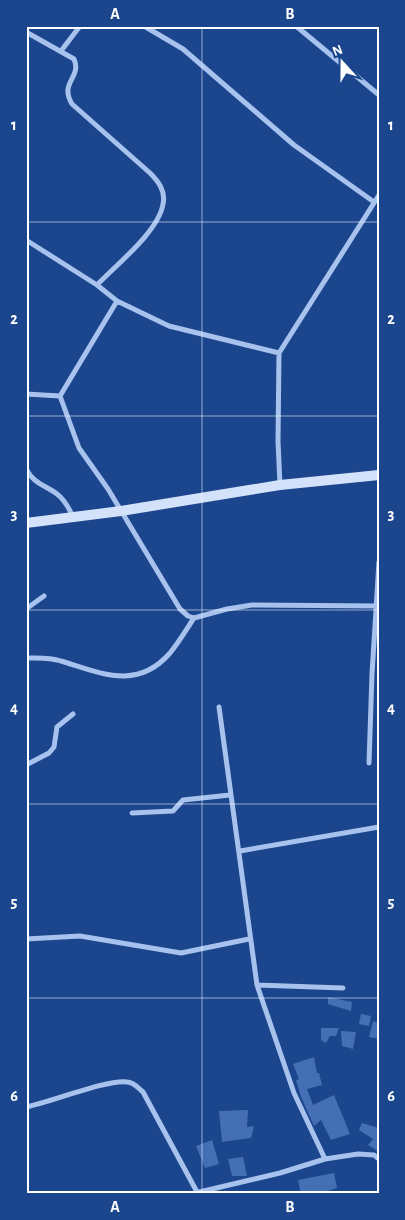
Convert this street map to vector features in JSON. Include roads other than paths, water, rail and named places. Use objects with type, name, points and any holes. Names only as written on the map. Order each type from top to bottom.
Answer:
[{"type":"street","points":[[61,51],[80,26]]},
{"type":"street","points":[[144,26],[184,49],[294,144],[374,202]]},
{"type":"street","points":[[296,26],[379,96]]},
{"type":"street","points":[[26,32],[74,59],[77,66],[66,87],[67,96],[72,104],[150,172],[159,182],[163,194],[164,204],[158,219],[138,244],[97,285]]},
{"type":"street","points":[[280,485],[278,441],[279,353],[379,195]]},
{"type":"street","points":[[26,240],[97,285],[117,301],[169,326],[279,353]]},
{"type":"street","points":[[60,396],[117,301]]},
{"type":"street","points":[[26,394],[60,396]]},
{"type":"street","points":[[60,396],[79,448],[121,511],[180,609],[194,618]]},
{"type":"street","points":[[26,469],[40,486],[57,494],[66,502],[74,517]]},
{"type":"street","points":[[26,523],[121,511],[280,485],[379,475]]},
{"type":"street","points":[[369,763],[379,562]]},
{"type":"street","points":[[26,609],[44,596]]},
{"type":"street","points":[[26,658],[50,658],[97,672],[135,677],[145,673],[169,654],[194,618],[227,609],[252,605],[377,606]]},
{"type":"street","points":[[219,707],[230,795],[240,851],[249,939],[257,985],[294,1093],[325,1159]]},
{"type":"street","points":[[26,765],[49,753],[54,747],[57,727],[73,714]]},
{"type":"street","points":[[132,812],[173,811],[183,800],[230,795]]},
{"type":"street","points":[[240,851],[379,827]]},
{"type":"street","points":[[26,939],[80,936],[181,953],[249,939]]},
{"type":"street","points":[[257,985],[343,988]]},
{"type":"street","points":[[26,1107],[110,1084],[126,1081],[132,1083],[143,1092],[197,1192]]},
{"type":"street","points":[[191,1194],[280,1173],[325,1159],[358,1154],[374,1156],[379,1159]]}]
